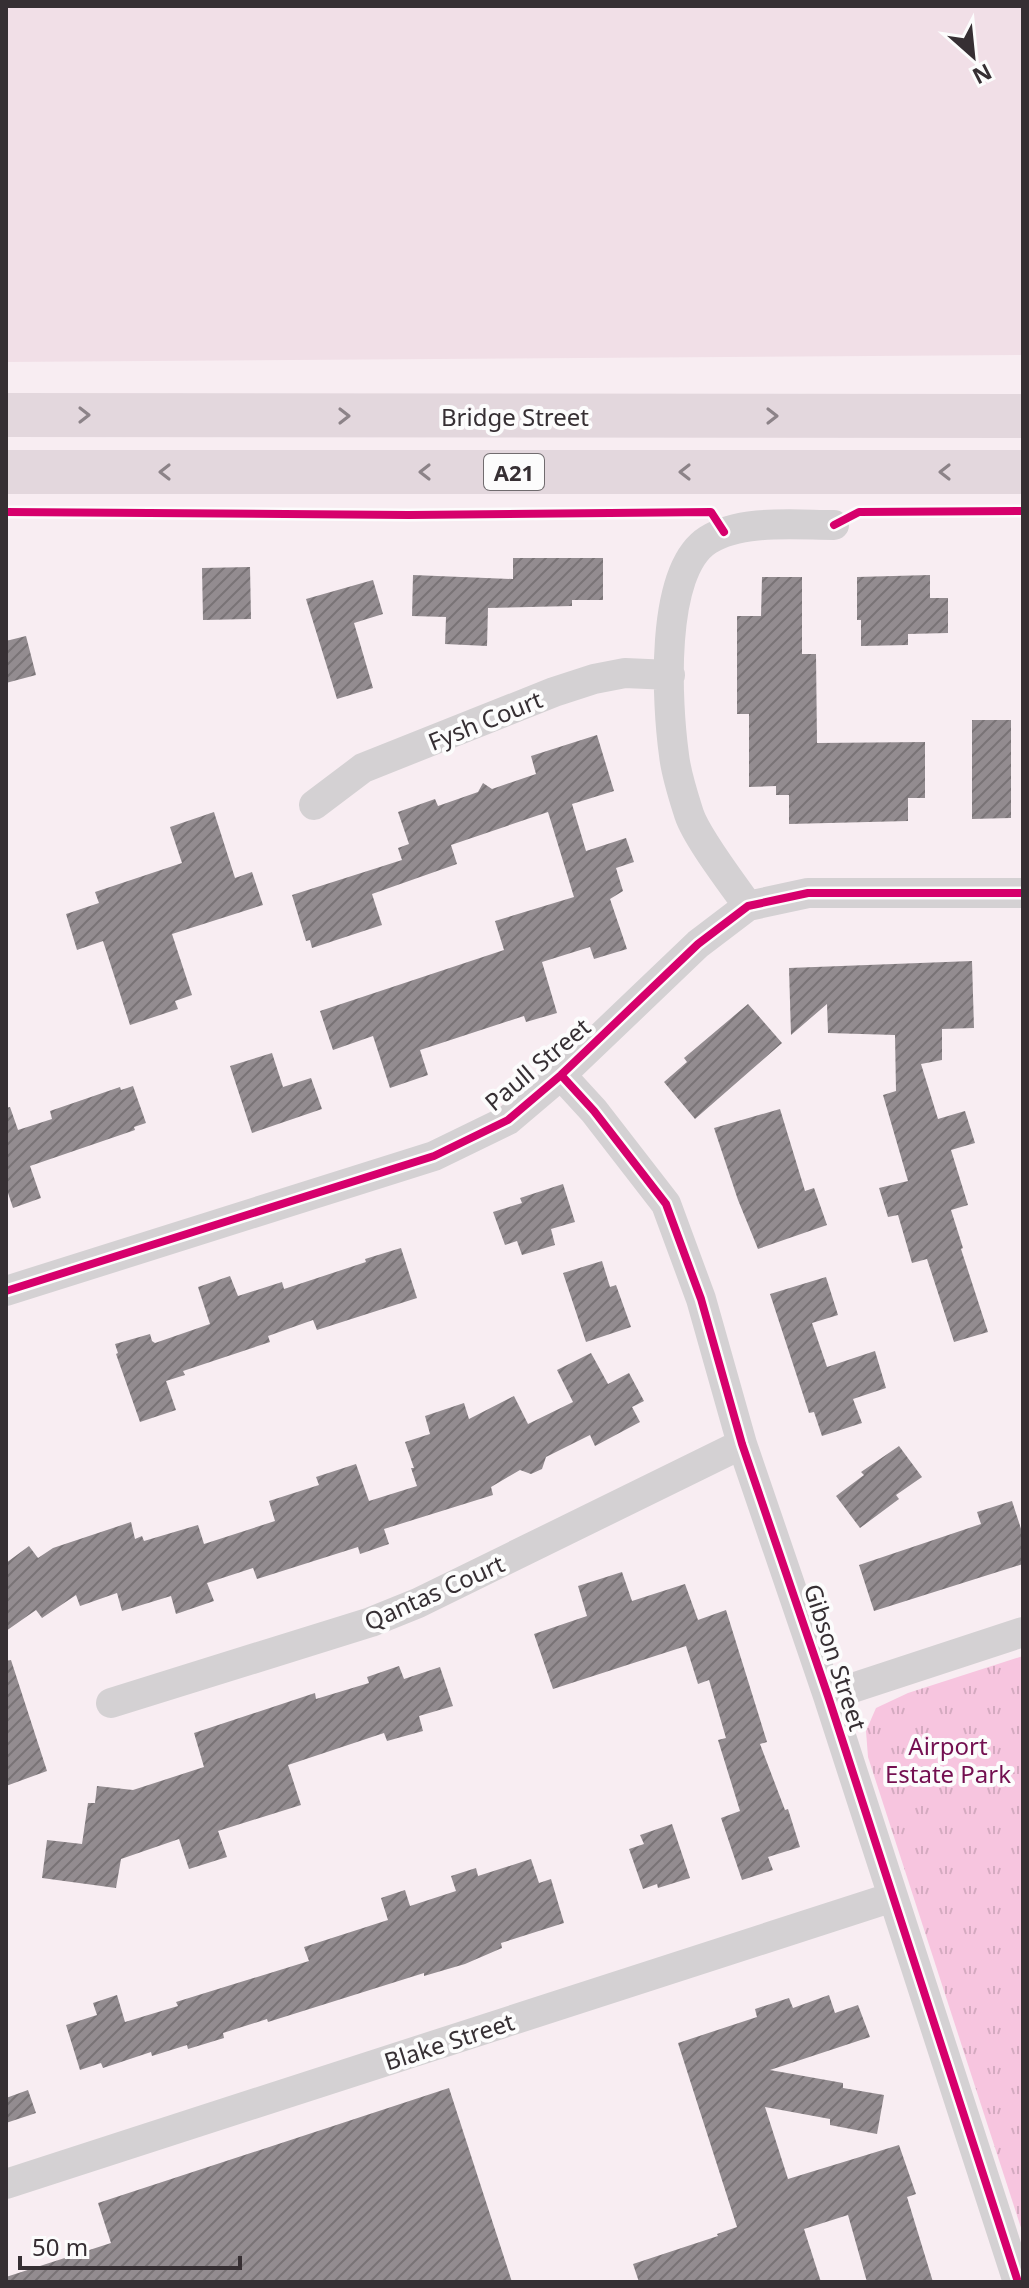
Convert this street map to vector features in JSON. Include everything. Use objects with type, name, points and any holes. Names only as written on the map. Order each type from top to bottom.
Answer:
[{"type":"highway","name":"Bridge Street","points":[[6,415],[1023,416]]},
{"type":"highway","name":"A21","points":[[6,472],[1023,472]]},
{"type":"street","points":[[748,906],[690,817],[674,756],[671,612],[692,556],[705,542],[724,532],[773,524],[834,525]]},
{"type":"street","name":"Fysh Court","points":[[314,805],[363,768],[554,692],[625,673],[670,675]]},
{"type":"street","name":"Paull Street","points":[[6,1291],[434,1156],[508,1120],[561,1075],[698,944],[748,906],[808,893],[1023,893]]},
{"type":"street","name":"Gibson Street","points":[[561,1075],[594,1111],[666,1204],[701,1299],[742,1444],[828,1696],[1018,2282]]},
{"type":"street","name":"Qantas Court","points":[[111,1703],[371,1622],[418,1603],[742,1444]]},
{"type":"street","points":[[828,1696],[1023,1632]]},
{"type":"street","name":"Blake Street","points":[[6,2184],[893,1897]]},
{"type":"shaded area","points":[[6,6],[1023,6],[1023,355],[6,362]]},
{"type":"green space","name":"Airport Estate Park","points":[[1023,1656],[1023,2234],[868,1757],[866,1731],[876,1708],[908,1693]]},
{"type":"building","points":[[513,558],[603,558],[603,600],[572,600],[572,606],[488,608],[487,646],[445,644],[446,617],[412,616],[413,575],[513,579]]},
{"type":"building","points":[[250,567],[251,619],[203,620],[202,568]]},
{"type":"building","points":[[930,575],[930,598],[948,598],[948,633],[908,634],[908,645],[861,646],[861,620],[857,620],[857,577]]},
{"type":"building","points":[[762,577],[802,577],[802,654],[816,654],[817,743],[925,742],[925,798],[908,798],[908,821],[789,824],[789,795],[776,795],[776,786],[749,787],[749,714],[737,714],[737,616],[761,616]]},
{"type":"building","points":[[373,580],[383,614],[354,623],[373,688],[337,699],[306,599]]},
{"type":"building","points":[[26,636],[36,675],[6,683],[6,641]]},
{"type":"building","points":[[972,720],[1011,720],[1011,818],[972,819]]},
{"type":"building","points":[[597,735],[614,791],[572,804],[586,851],[626,838],[634,862],[616,868],[623,891],[610,899],[627,949],[594,959],[590,947],[542,962],[557,1013],[526,1022],[524,1016],[420,1050],[428,1075],[390,1088],[373,1036],[333,1050],[320,1011],[504,950],[495,921],[574,897],[548,812],[451,845],[457,864],[372,894],[382,925],[312,948],[310,940],[306,941],[292,895],[402,860],[398,848],[409,844],[398,812],[435,799],[438,806],[478,792],[483,783],[492,789],[536,774],[531,756]]},
{"type":"building","points":[[214,812],[235,878],[252,872],[263,905],[172,934],[192,995],[175,1001],[178,1009],[130,1025],[103,941],[77,950],[66,914],[99,903],[95,892],[182,863],[170,827]]},
{"type":"building","points":[[972,961],[974,1028],[942,1029],[942,1060],[921,1064],[938,1119],[965,1111],[975,1143],[951,1150],[968,1205],[951,1210],[988,1332],[954,1342],[927,1259],[912,1263],[898,1215],[888,1217],[879,1188],[908,1181],[883,1095],[896,1091],[895,1035],[828,1033],[827,1004],[791,1035],[789,968]]},
{"type":"building","points":[[748,1004],[782,1043],[695,1119],[664,1082],[687,1062],[684,1058]]},
{"type":"building","points":[[272,1053],[283,1087],[311,1078],[322,1109],[252,1133],[230,1066]]},
{"type":"building","points":[[133,1086],[146,1123],[134,1127],[135,1130],[30,1166],[41,1198],[13,1208],[6,1187],[6,1108],[10,1107],[18,1130],[52,1119],[50,1111],[120,1087],[121,1090]]},
{"type":"building","points":[[780,1109],[805,1191],[814,1188],[827,1225],[758,1249],[714,1128]]},
{"type":"building","points":[[563,1184],[575,1222],[551,1229],[555,1245],[522,1255],[517,1241],[505,1245],[493,1212],[522,1203],[520,1198]]},
{"type":"building","points":[[401,1248],[417,1298],[317,1330],[313,1320],[268,1336],[270,1342],[183,1371],[185,1375],[166,1381],[176,1410],[140,1422],[115,1344],[150,1334],[155,1343],[210,1324],[198,1287],[230,1276],[238,1296],[282,1282],[284,1289]]},
{"type":"building","points":[[602,1261],[610,1287],[616,1285],[631,1327],[586,1342],[563,1273]]},
{"type":"building","points":[[826,1277],[838,1315],[812,1323],[827,1367],[875,1351],[886,1388],[853,1399],[862,1423],[822,1436],[814,1412],[809,1413],[770,1294]]},
{"type":"building","points":[[591,1353],[608,1384],[629,1373],[644,1401],[632,1407],[640,1422],[595,1446],[590,1435],[546,1457],[542,1469],[531,1474],[520,1470],[491,1487],[493,1495],[384,1529],[389,1544],[360,1554],[358,1547],[257,1579],[253,1568],[207,1583],[214,1601],[176,1614],[171,1596],[122,1611],[117,1593],[80,1606],[76,1595],[42,1618],[36,1610],[6,1631],[6,1563],[29,1546],[38,1558],[53,1548],[131,1522],[135,1539],[142,1536],[144,1541],[198,1525],[204,1544],[275,1521],[269,1501],[319,1485],[316,1477],[356,1464],[369,1501],[417,1486],[405,1442],[430,1434],[425,1416],[464,1403],[469,1419],[514,1396],[528,1424],[573,1402],[557,1370]]},
{"type":"building","points":[[899,1446],[922,1477],[896,1495],[899,1499],[860,1528],[836,1496],[864,1475],[861,1472]]},
{"type":"building","points":[[1012,1501],[1023,1535],[1023,1564],[874,1611],[859,1565],[981,1524],[977,1512]]},
{"type":"building","points":[[622,1572],[632,1601],[685,1584],[698,1620],[726,1610],[767,1742],[760,1744],[785,1810],[788,1809],[800,1847],[768,1857],[773,1870],[742,1880],[721,1818],[740,1811],[718,1740],[726,1738],[709,1680],[698,1684],[686,1646],[553,1689],[534,1634],[587,1616],[578,1586]]},
{"type":"building","points":[[11,1660],[47,1771],[6,1786],[6,1661]]},
{"type":"building","points":[[399,1666],[404,1679],[440,1667],[453,1706],[419,1716],[423,1731],[387,1741],[384,1733],[288,1765],[301,1805],[218,1831],[227,1857],[189,1869],[179,1839],[121,1859],[116,1888],[42,1878],[47,1840],[82,1844],[88,1803],[95,1803],[97,1786],[133,1790],[204,1767],[194,1733],[315,1693],[316,1699],[369,1683],[367,1677]]},
{"type":"building","points":[[672,1824],[690,1878],[658,1888],[657,1884],[643,1889],[629,1849],[644,1844],[640,1835]]},
{"type":"building","points":[[531,1859],[539,1883],[551,1879],[564,1923],[501,1943],[502,1948],[465,1964],[424,1976],[424,1973],[268,2022],[267,2019],[223,2033],[224,2038],[188,2049],[187,2045],[152,2056],[151,2052],[103,2068],[101,2063],[80,2070],[66,2025],[97,2015],[93,2003],[117,1995],[125,2022],[178,2006],[176,2002],[309,1961],[304,1947],[388,1920],[381,1898],[405,1890],[410,1906],[456,1891],[451,1876],[476,1868],[478,1876]]},
{"type":"building","points":[[829,1995],[835,2013],[858,2005],[870,2037],[770,2070],[843,2083],[843,2088],[884,2095],[877,2134],[830,2125],[830,2119],[765,2107],[788,2179],[899,2145],[916,2194],[907,2197],[933,2282],[867,2282],[848,2215],[804,2229],[821,2282],[639,2282],[633,2264],[737,2227],[678,2043],[757,2017],[755,2009],[789,1998],[793,2008]]},
{"type":"building","points":[[449,2088],[512,2282],[6,2282],[6,2277],[111,2243],[98,2203]]},
{"type":"building","points":[[28,2090],[36,2113],[6,2123],[6,2098]]},
{"type":"cycle path","points":[[834,525],[859,512],[1023,511]]},
{"type":"cycle path","points":[[6,512],[409,515],[711,512],[724,532]]},
{"type":"cycle path","points":[[6,1291],[434,1156],[508,1120],[561,1075],[698,944],[748,906],[808,893],[1023,893]]},
{"type":"cycle path","points":[[561,1075],[594,1111],[666,1204],[701,1299],[742,1444],[828,1696],[1018,2282]]}]
